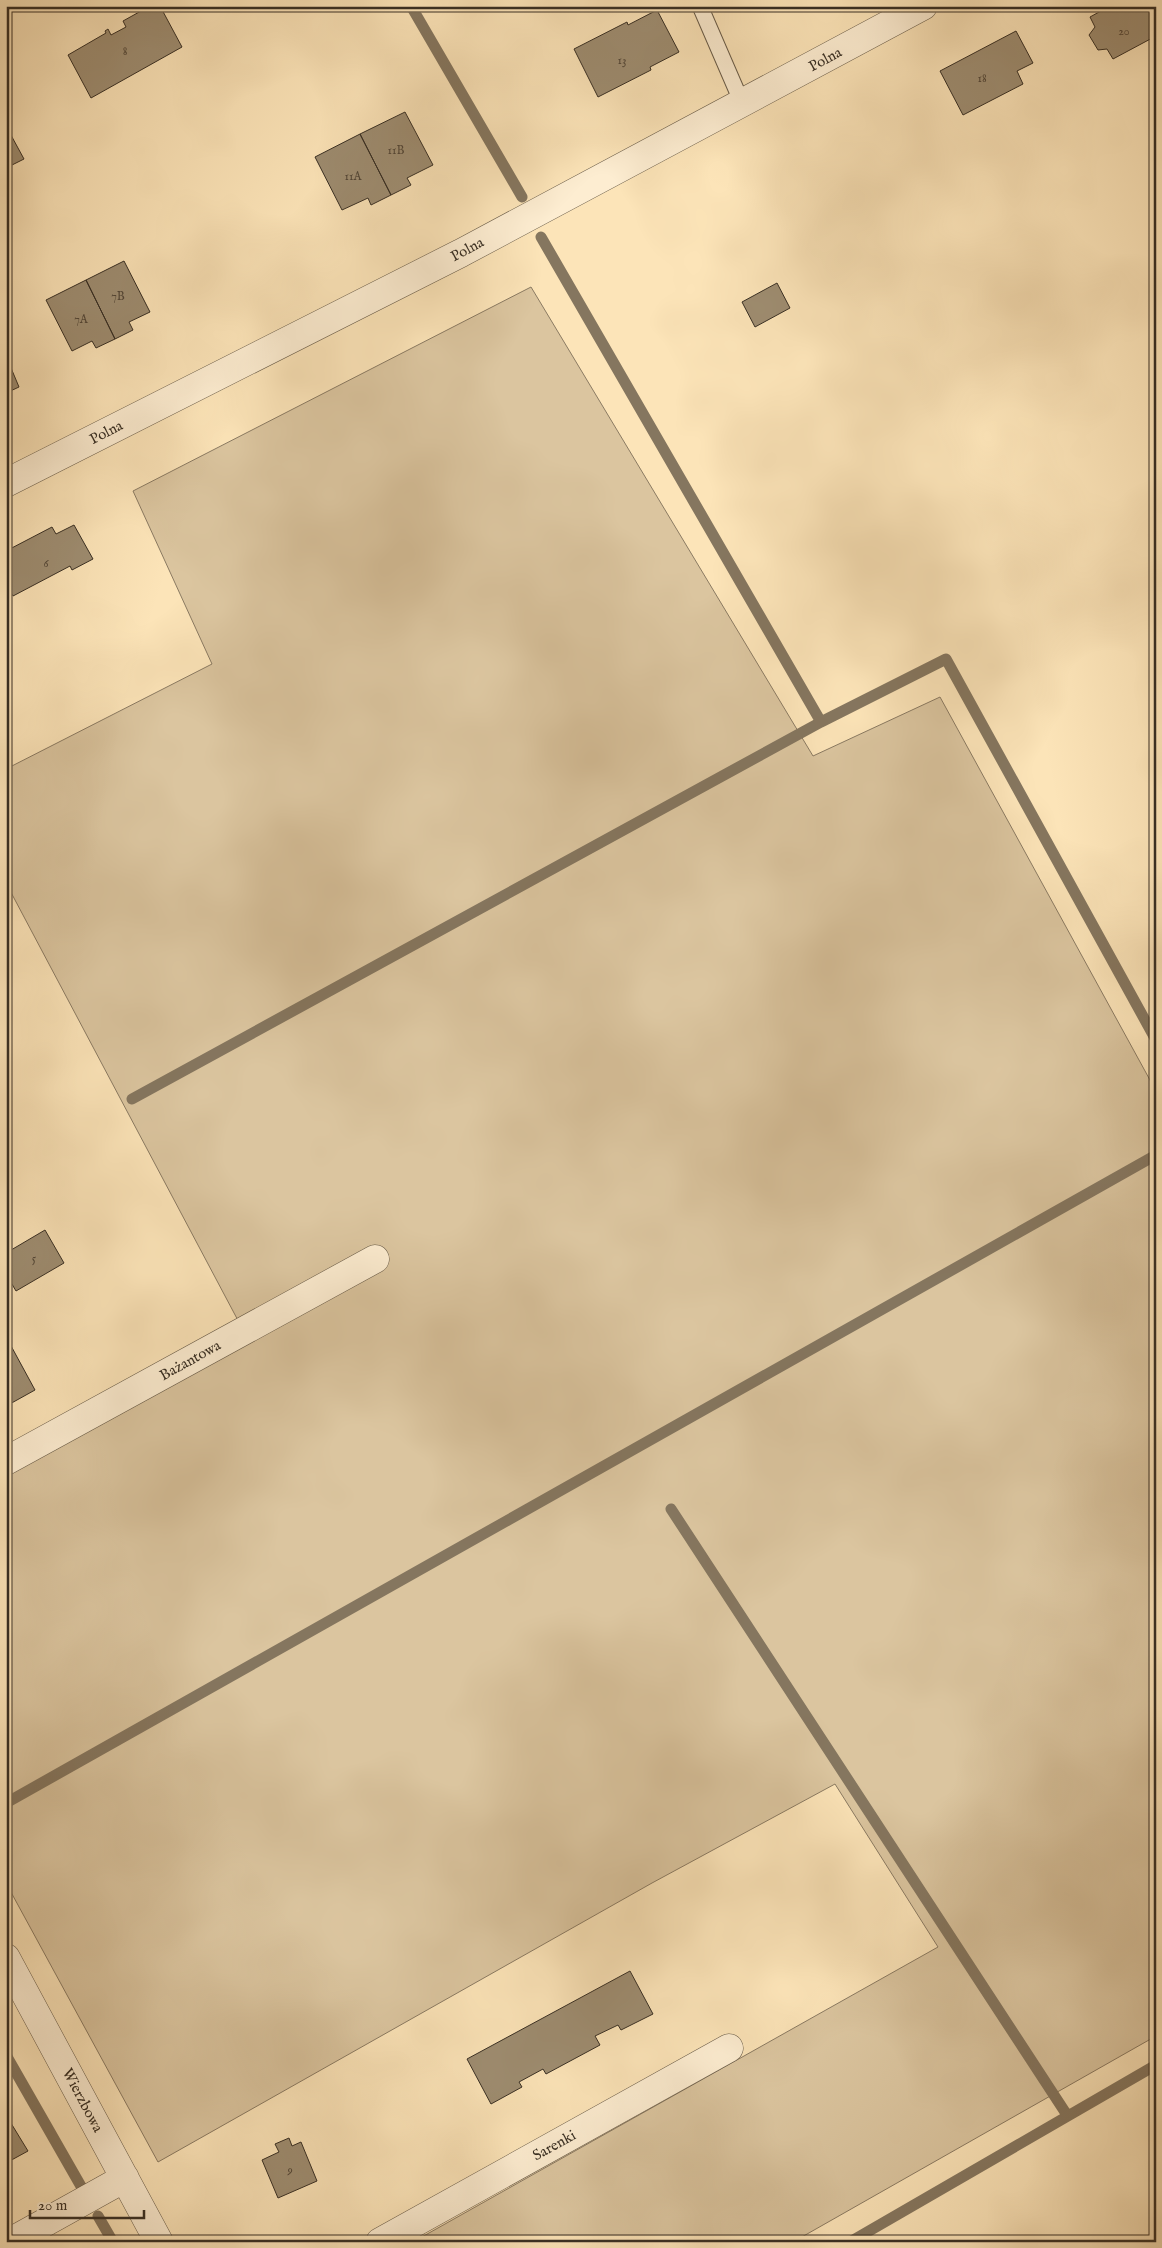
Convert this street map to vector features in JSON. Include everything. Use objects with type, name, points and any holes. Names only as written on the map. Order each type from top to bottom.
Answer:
[{"type":"street","name":"Polna","points":[[6,483],[461,253],[923,6]]},
{"type":"street","name":"Bażantowa","points":[[6,1461],[374,1259]]},
{"type":"street","name":"Wierzbowa","points":[[6,1958],[158,2242]]},
{"type":"street","name":"Sarenki","points":[[380,2242],[729,2048]]},
{"type":"street","points":[[10,2242],[125,2178]]},
{"type":"lane","points":[[700,6],[742,103]]},
{"type":"shaded area","points":[[531,287],[813,756],[940,697],[1156,1091],[1156,2036],[793,2242],[413,2242],[938,1947],[835,1784],[652,1883],[158,2162],[6,1883],[6,1474],[242,1328],[6,883],[6,769],[212,664],[133,491]]},
{"type":"building","points":[[150,6],[160,6],[182,47],[91,98],[68,55],[106,33],[105,31],[108,29],[111,35],[126,27],[123,21]]},
{"type":"building","points":[[1110,6],[1156,6],[1156,36],[1113,59],[1107,49],[1098,50],[1089,35],[1095,27],[1090,17]]},
{"type":"building","points":[[657,10],[679,52],[650,67],[651,70],[598,97],[574,49],[627,22],[628,25]]},
{"type":"building","points":[[1016,31],[1033,63],[1017,71],[1023,84],[963,115],[940,71]]},
{"type":"building","points":[[405,112],[433,165],[407,178],[411,185],[391,195],[360,134]]},
{"type":"building","points":[[6,126],[24,159],[6,168]]},
{"type":"building","points":[[360,134],[391,195],[371,205],[368,198],[342,210],[315,157]]},
{"type":"building","points":[[124,261],[150,312],[129,322],[133,330],[115,339],[86,280]]},
{"type":"building","points":[[86,280],[115,339],[96,348],[92,341],[72,351],[46,300]]},
{"type":"building","points":[[777,283],[790,308],[755,327],[742,302]]},
{"type":"building","points":[[6,356],[19,387],[6,393]]},
{"type":"building","points":[[74,525],[93,559],[72,570],[70,566],[13,596],[6,584],[6,551],[52,527],[56,534]]},
{"type":"building","points":[[45,1230],[64,1263],[16,1291],[6,1274],[6,1253]]},
{"type":"building","points":[[10,1344],[35,1390],[8,1405],[6,1346]]},
{"type":"building","points":[[630,1971],[653,2014],[621,2030],[618,2025],[595,2036],[600,2045],[546,2074],[543,2069],[519,2082],[522,2087],[491,2104],[467,2059]]},
{"type":"building","points":[[6,2115],[28,2151],[6,2163]]},
{"type":"building","points":[[289,2138],[292,2146],[301,2142],[317,2181],[278,2198],[262,2160],[279,2152],[275,2144]]},
{"type":"waterway","points":[[411,6],[522,197]]},
{"type":"waterway","points":[[541,237],[821,722],[946,659],[1156,1040]]},
{"type":"waterway","points":[[132,1099],[821,722]]},
{"type":"waterway","points":[[6,1803],[1156,1155]]},
{"type":"waterway","points":[[671,1509],[1067,2115]]},
{"type":"waterway","points":[[6,2055],[86,2195]]},
{"type":"waterway","points":[[850,2242],[1156,2065]]},
{"type":"waterway","points":[[98,2216],[113,2242]]}]
